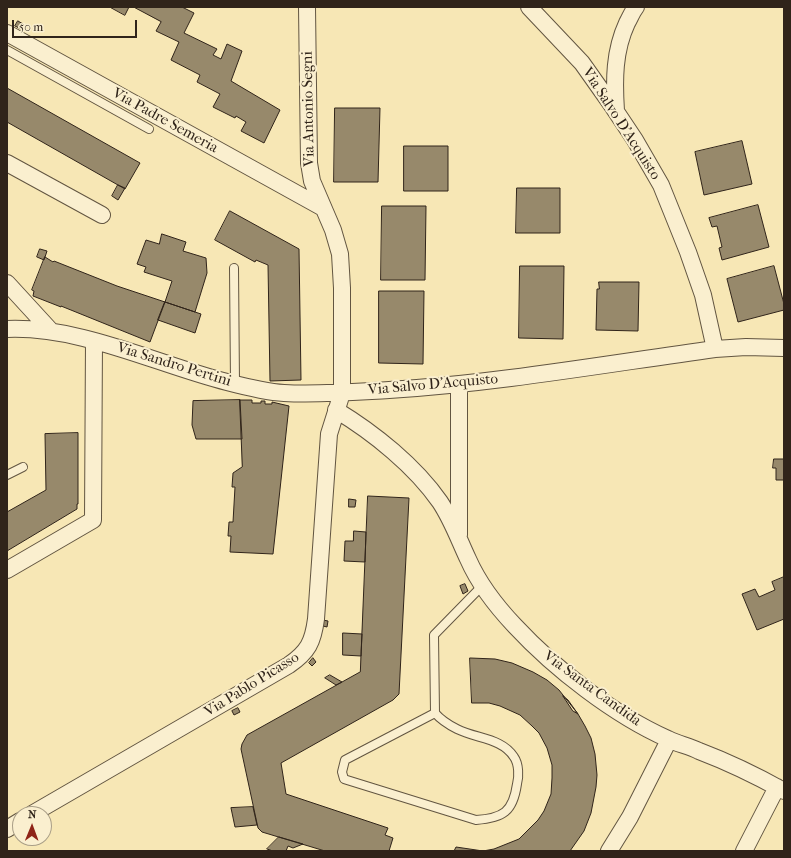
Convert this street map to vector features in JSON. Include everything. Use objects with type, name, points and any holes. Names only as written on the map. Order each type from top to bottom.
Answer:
[{"type":"street","name":"Via Antonio Segni","points":[[307,7],[309,163],[312,181],[333,230],[340,254],[342,288],[342,392]]},
{"type":"street","name":"Via Salvo D'Acquisto","points":[[529,7],[582,63],[636,140],[660,185],[688,252],[703,295],[715,349]]},
{"type":"street","points":[[616,111],[614,78],[616,55],[621,36],[636,7]]},
{"type":"street","name":"Via Padre Semeria","points":[[7,33],[323,208]]},
{"type":"street","points":[[7,163],[102,215]]},
{"type":"street","points":[[7,283],[51,331]]},
{"type":"street","name":"Via Sandro Pertini","points":[[7,329],[51,331],[94,341],[210,377],[256,389],[284,393],[342,392]]},
{"type":"street","points":[[7,570],[93,520],[94,341]]},
{"type":"street","name":"Via Salvo D'Acquisto","points":[[342,392],[459,385],[715,349],[746,347],[784,348]]},
{"type":"street","points":[[459,385],[459,540]]},
{"type":"street","name":"Via Pablo Picasso","points":[[46,806],[289,665],[307,649],[314,634],[316,619],[329,434],[342,392]]},
{"type":"street","name":"Via Santa Candida","points":[[336,410],[349,417],[410,466],[425,483],[441,503],[482,586],[514,626],[541,653],[617,711],[669,740],[699,750],[780,789]]},
{"type":"street","points":[[608,851],[630,817],[669,740]]},
{"type":"street","points":[[744,851],[780,789]]},
{"type":"lane","points":[[7,50],[148,128]]},
{"type":"lane","points":[[234,268],[235,384]]},
{"type":"lane","points":[[7,475],[23,467]]},
{"type":"lane","points":[[435,713],[345,760],[342,772],[344,779],[476,820],[493,819],[509,809],[515,799],[519,776],[515,758],[503,745],[457,729],[441,720],[435,713],[434,635],[482,586]]},
{"type":"building","points":[[110,7],[129,7],[125,15]]},
{"type":"building","points":[[134,7],[182,7],[194,13],[184,33],[217,49],[213,55],[221,59],[227,44],[242,51],[231,81],[280,110],[264,143],[241,131],[246,122],[236,116],[235,118],[213,107],[220,94],[197,82],[200,75],[171,60],[179,42],[156,31],[161,22]]},
{"type":"building","points":[[18,21],[23,24],[21,29],[15,26]]},
{"type":"building","points":[[7,88],[140,163],[125,189],[7,122]]},
{"type":"building","points":[[335,108],[380,108],[378,182],[334,182]]},
{"type":"building","points":[[742,141],[752,184],[704,195],[695,152]]},
{"type":"building","points":[[404,146],[448,146],[448,191],[404,191]]},
{"type":"building","points":[[118,185],[125,188],[118,200],[112,196]]},
{"type":"building","points":[[517,188],[560,188],[560,233],[516,233]]},
{"type":"building","points":[[758,205],[769,247],[722,260],[719,248],[722,247],[717,226],[712,227],[709,218]]},
{"type":"building","points":[[382,206],[426,206],[425,280],[381,280]]},
{"type":"building","points":[[230,211],[299,249],[301,380],[270,381],[268,265],[256,260],[255,262],[215,240]]},
{"type":"building","points":[[162,234],[186,242],[183,251],[206,258],[207,273],[195,312],[165,302],[172,281],[144,272],[146,267],[137,264],[146,240],[159,244]]},
{"type":"building","points":[[40,249],[47,251],[44,260],[37,257]]},
{"type":"building","points":[[45,257],[53,262],[54,261],[117,286],[165,302],[150,342],[33,296],[34,291],[32,290]]},
{"type":"building","points":[[520,266],[564,266],[563,339],[519,338]]},
{"type":"building","points":[[774,266],[784,304],[784,310],[738,322],[727,279]]},
{"type":"building","points":[[599,282],[639,282],[638,331],[596,330],[597,289],[599,289]]},
{"type":"building","points":[[379,291],[424,291],[423,364],[379,363]]},
{"type":"building","points":[[165,302],[201,314],[195,333],[158,320]]},
{"type":"building","points":[[240,400],[252,400],[252,403],[261,403],[261,401],[265,401],[265,404],[272,404],[272,402],[289,406],[273,554],[230,552],[231,536],[228,536],[229,522],[233,522],[235,487],[232,487],[233,473],[242,467]]},
{"type":"building","points":[[240,400],[242,439],[196,439],[192,425],[193,401]]},
{"type":"building","points":[[78,433],[77,509],[7,551],[7,512],[46,490],[45,434]]},
{"type":"building","points":[[774,459],[784,459],[784,480],[776,480],[776,468],[773,468]]},
{"type":"building","points":[[368,496],[409,498],[399,694],[393,700],[281,763],[286,794],[388,828],[385,835],[393,838],[389,851],[325,851],[262,832],[258,828],[241,749],[247,735],[360,672]]},
{"type":"building","points":[[349,499],[356,500],[355,507],[349,507]]},
{"type":"building","points":[[354,531],[366,532],[365,562],[344,561],[345,541],[353,541]]},
{"type":"building","points":[[784,577],[784,619],[757,630],[742,594],[755,589],[759,597],[775,590],[772,582]]},
{"type":"building","points":[[465,584],[468,591],[463,594],[460,586]]},
{"type":"building","points":[[323,620],[328,621],[327,627],[323,626]]},
{"type":"building","points":[[343,633],[362,634],[361,656],[343,655]]},
{"type":"building","points":[[313,658],[316,662],[312,666],[309,663]]},
{"type":"building","points":[[470,658],[495,659],[512,663],[547,680],[559,690],[578,714],[585,726],[591,738],[595,754],[597,775],[596,787],[591,813],[584,831],[570,851],[483,851],[494,849],[519,839],[538,820],[544,811],[551,794],[552,765],[547,748],[539,733],[520,715],[489,703],[472,703]]},
{"type":"building","points":[[330,675],[342,682],[336,685],[325,678]]},
{"type":"building","points":[[563,696],[568,700],[578,714],[573,711]]},
{"type":"building","points":[[238,708],[240,712],[234,715],[232,711]]},
{"type":"building","points":[[253,807],[257,825],[235,827],[231,808]]},
{"type":"building","points":[[279,837],[303,844],[293,848],[288,846],[286,851],[273,851],[267,849]]},
{"type":"building","points":[[456,847],[483,851],[454,851]]}]
